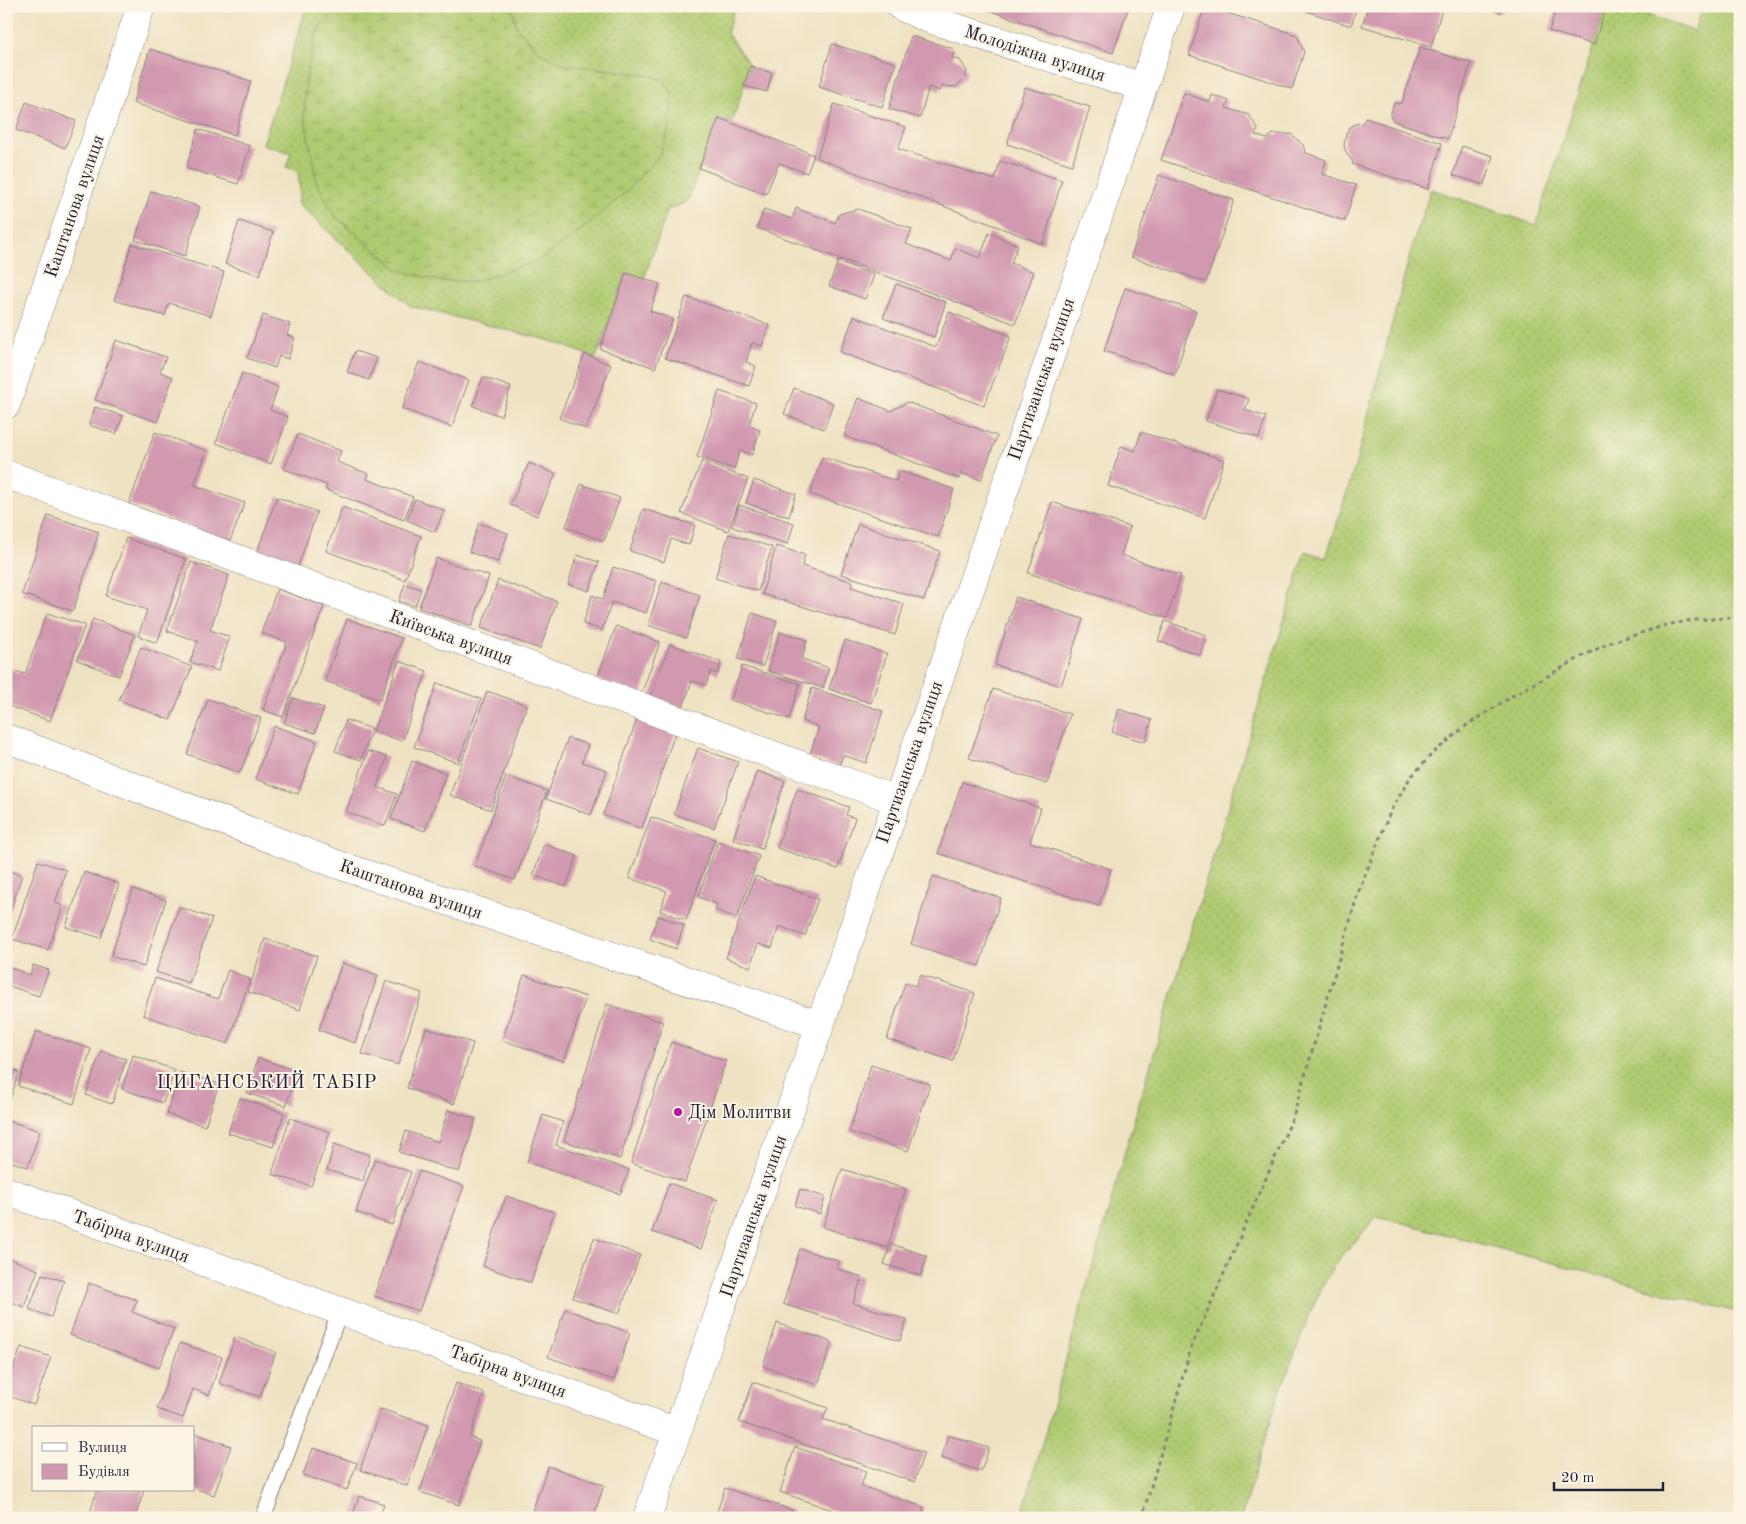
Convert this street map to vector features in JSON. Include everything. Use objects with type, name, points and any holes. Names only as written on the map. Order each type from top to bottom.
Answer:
[{"type":"street","name":"Каштанова вулиця","points":[[6,405],[141,6]]},
{"type":"street","name":"Молодіжна вулиця","points":[[900,6],[926,18],[1143,87]]},
{"type":"street","name":"Партизанська вулиця","points":[[647,1518],[820,1025],[1171,6]]},
{"type":"street","name":"Київська вулиця","points":[[6,474],[896,800]]},
{"type":"street","name":"Каштанова вулиця","points":[[6,738],[376,878],[820,1025]]},
{"type":"street","name":"Табірна вулиця","points":[[6,1191],[677,1432]]},
{"type":"lane","points":[[263,1518],[340,1311]]},
{"type":"path","points":[[1142,1518],[1191,1348],[1293,1116],[1358,893],[1391,810],[1410,778],[1433,753],[1467,725],[1514,695],[1583,656],[1610,643],[1666,625],[1693,620],[1740,617]]},
{"type":"green space","points":[[307,6],[735,6],[727,33],[750,66],[732,123],[719,118],[687,202],[668,209],[644,279],[626,273],[596,358],[551,341],[410,306],[298,204],[300,192],[298,171],[286,167],[291,153],[263,144]]},
{"type":"green space","points":[[341,6],[512,6],[517,28],[541,53],[562,64],[643,74],[664,80],[672,93],[670,126],[659,156],[624,194],[577,233],[539,260],[477,281],[439,281],[399,270],[336,217],[317,184],[304,113],[306,76],[317,31]]},
{"type":"green space","points":[[1606,6],[1622,6],[1694,31],[1702,6],[1740,6],[1740,1313],[1377,1216],[1332,1268],[1312,1308],[1277,1400],[1241,1518],[1021,1518],[1134,1120],[1305,551],[1326,558],[1354,470],[1413,243],[1431,189],[1536,225]]},
{"type":"building","points":[[976,6],[1129,6],[1113,53]]},
{"type":"building","points":[[1205,6],[1297,35],[1304,52],[1292,89],[1189,55]]},
{"type":"building","points":[[1291,6],[1357,6],[1351,26]]},
{"type":"building","points":[[1368,6],[1443,6],[1431,47],[1362,26]]},
{"type":"building","points":[[1482,6],[1503,6],[1501,13]]},
{"type":"building","points":[[1557,6],[1606,6],[1594,45],[1549,31]]},
{"type":"building","points":[[911,36],[954,49],[952,58],[960,60],[967,71],[965,78],[956,87],[942,86],[940,91],[929,87],[920,118],[889,109]]},
{"type":"building","points":[[832,44],[896,63],[882,107],[819,87]]},
{"type":"building","points":[[1420,47],[1471,63],[1448,139],[1393,121],[1390,116],[1394,103],[1402,103]]},
{"type":"building","points":[[150,49],[251,81],[235,135],[133,103]]},
{"type":"building","points":[[750,66],[772,73],[767,92],[744,86]]},
{"type":"building","points":[[1025,87],[1090,107],[1072,165],[1007,144]]},
{"type":"building","points":[[1184,93],[1210,102],[1212,95],[1229,101],[1226,108],[1249,115],[1258,129],[1255,135],[1267,139],[1273,134],[1291,134],[1303,145],[1306,153],[1326,160],[1322,174],[1356,185],[1345,221],[1161,160]]},
{"type":"building","points":[[26,102],[76,121],[65,148],[16,130]]},
{"type":"building","points":[[834,104],[906,127],[898,149],[995,180],[1000,161],[1062,180],[1043,244],[817,158]]},
{"type":"building","points":[[719,118],[814,155],[807,173],[779,163],[766,194],[699,168]]},
{"type":"building","points":[[1365,118],[1442,143],[1428,189],[1352,164],[1353,162],[1346,153],[1344,145],[1346,134],[1349,128],[1355,124],[1363,123]]},
{"type":"building","points":[[198,129],[250,146],[238,184],[186,168]]},
{"type":"building","points":[[1462,146],[1493,156],[1484,185],[1453,175]]},
{"type":"building","points":[[1159,175],[1234,200],[1206,282],[1131,257]]},
{"type":"building","points":[[151,191],[200,207],[185,256],[135,240]]},
{"type":"building","points":[[796,208],[835,223],[839,214],[858,209],[912,229],[906,244],[951,261],[955,248],[980,258],[989,233],[1018,245],[1011,263],[1034,272],[1015,324],[757,228],[764,209],[792,219]]},
{"type":"building","points":[[239,221],[273,232],[260,275],[225,264]]},
{"type":"building","points":[[132,244],[224,272],[211,316],[169,303],[165,316],[114,300]]},
{"type":"building","points":[[838,261],[874,275],[865,299],[829,286]]},
{"type":"building","points":[[626,273],[660,284],[650,311],[673,319],[655,368],[600,349]]},
{"type":"building","points":[[896,284],[946,302],[934,337],[883,318]]},
{"type":"building","points":[[1125,288],[1196,311],[1175,374],[1104,351]]},
{"type":"building","points":[[686,297],[770,325],[762,346],[752,343],[746,362],[756,366],[749,386],[665,358]]},
{"type":"building","points":[[949,312],[1011,336],[984,406],[840,352],[854,316],[936,347]]},
{"type":"building","points":[[263,315],[290,324],[287,335],[295,338],[288,359],[279,356],[275,368],[247,358]]},
{"type":"building","points":[[116,340],[166,357],[160,372],[173,377],[157,422],[95,400]]},
{"type":"building","points":[[355,351],[377,358],[369,380],[347,372]]},
{"type":"building","points":[[585,354],[611,365],[586,429],[559,418]]},
{"type":"building","points":[[419,362],[469,380],[452,427],[402,409]]},
{"type":"building","points":[[242,373],[278,387],[270,410],[288,417],[271,464],[216,443]]},
{"type":"building","points":[[483,377],[511,387],[501,416],[473,406]]},
{"type":"building","points":[[794,388],[833,403],[824,429],[784,414]]},
{"type":"building","points":[[1217,389],[1249,399],[1245,410],[1266,417],[1259,438],[1206,421]]},
{"type":"building","points":[[719,391],[756,403],[749,425],[760,430],[752,455],[740,450],[734,469],[697,457]]},
{"type":"building","points":[[858,398],[891,411],[907,402],[997,436],[981,480],[961,473],[959,479],[844,436]]},
{"type":"building","points":[[95,407],[123,416],[116,434],[89,425]]},
{"type":"building","points":[[155,432],[207,451],[194,485],[245,503],[230,541],[129,504]]},
{"type":"building","points":[[1141,432],[1224,460],[1205,518],[1108,486],[1121,446],[1135,451]]},
{"type":"building","points":[[298,434],[341,451],[337,462],[369,474],[367,479],[413,497],[404,520],[326,490],[327,485],[284,469]]},
{"type":"building","points":[[822,457],[896,481],[899,471],[954,489],[938,537],[810,494]]},
{"type":"building","points":[[702,461],[748,479],[728,531],[681,513]]},
{"type":"building","points":[[529,463],[556,474],[537,516],[510,505]]},
{"type":"building","points":[[754,480],[796,494],[789,517],[746,503]]},
{"type":"building","points":[[581,484],[620,498],[604,541],[566,527]]},
{"type":"building","points":[[277,497],[317,512],[298,566],[257,552]]},
{"type":"building","points":[[415,499],[444,510],[435,532],[407,520]]},
{"type":"building","points":[[1052,502],[1130,527],[1121,555],[1181,575],[1167,618],[1028,573]]},
{"type":"building","points":[[739,505],[794,523],[788,544],[732,527]]},
{"type":"building","points":[[342,507],[421,536],[405,580],[326,551]]},
{"type":"building","points":[[643,509],[695,525],[689,545],[671,539],[664,562],[630,551]]},
{"type":"building","points":[[48,515],[99,532],[73,611],[22,594]]},
{"type":"building","points":[[479,523],[508,533],[498,562],[469,552]]},
{"type":"building","points":[[858,524],[940,551],[924,600],[841,574]]},
{"type":"building","points":[[729,534],[772,547],[758,591],[715,578]]},
{"type":"building","points":[[126,538],[186,559],[157,643],[138,636],[147,610],[106,596]]},
{"type":"building","points":[[776,546],[805,555],[802,566],[853,582],[851,587],[904,604],[895,635],[762,594]]},
{"type":"building","points":[[577,555],[599,562],[589,591],[568,584]]},
{"type":"building","points":[[436,558],[489,576],[472,626],[419,608]]},
{"type":"building","points":[[191,562],[229,575],[210,630],[230,637],[218,671],[190,662],[198,641],[167,631]]},
{"type":"building","points":[[613,567],[657,581],[646,613],[612,602],[602,630],[583,624],[592,595],[603,599]]},
{"type":"building","points":[[498,580],[557,601],[540,649],[481,628]]},
{"type":"building","points":[[662,582],[700,595],[686,638],[648,625]]},
{"type":"building","points":[[405,584],[421,589],[415,606],[399,601]]},
{"type":"building","points":[[277,589],[324,606],[283,717],[263,710],[287,642],[261,633]]},
{"type":"building","points":[[1016,597],[1083,619],[1061,686],[995,665]]},
{"type":"building","points":[[47,613],[85,625],[50,721],[6,705],[6,668],[25,674]]},
{"type":"building","points":[[752,613],[777,621],[763,666],[738,659]]},
{"type":"building","points":[[93,619],[135,635],[119,676],[77,660]]},
{"type":"building","points":[[347,619],[402,638],[380,700],[325,681]]},
{"type":"building","points":[[1165,621],[1206,635],[1200,655],[1158,641]]},
{"type":"building","points":[[616,626],[660,642],[641,695],[597,679]]},
{"type":"building","points":[[780,632],[807,640],[802,659],[829,668],[823,688],[768,671]]},
{"type":"building","points":[[845,640],[887,654],[871,703],[829,689]]},
{"type":"building","points":[[670,644],[721,662],[718,674],[711,671],[706,685],[692,681],[682,710],[650,698]]},
{"type":"building","points":[[141,647],[192,667],[170,720],[119,700]]},
{"type":"building","points":[[399,661],[427,671],[402,741],[373,731]]},
{"type":"building","points":[[742,666],[800,684],[789,719],[731,700]]},
{"type":"building","points":[[437,683],[481,699],[458,763],[414,747]]},
{"type":"building","points":[[812,688],[883,711],[866,763],[843,755],[839,766],[809,757],[819,727],[802,721]]},
{"type":"building","points":[[993,689],[1070,714],[1047,784],[969,758]]},
{"type":"building","points":[[487,691],[527,705],[491,810],[450,795]]},
{"type":"building","points":[[293,698],[324,708],[315,733],[284,723]]},
{"type":"building","points":[[208,699],[261,718],[240,773],[187,754]]},
{"type":"building","points":[[1119,709],[1152,720],[1145,742],[1112,732]]},
{"type":"building","points":[[637,719],[675,733],[642,829],[603,815]]},
{"type":"building","points":[[346,720],[372,729],[361,760],[335,751]]},
{"type":"building","points":[[274,726],[317,741],[298,794],[255,779]]},
{"type":"building","points":[[568,738],[588,745],[582,762],[607,770],[591,815],[546,799]]},
{"type":"building","points":[[698,748],[738,762],[714,828],[674,814]]},
{"type":"building","points":[[368,751],[387,757],[377,787],[397,794],[385,826],[346,812]]},
{"type":"building","points":[[412,761],[446,773],[425,831],[391,819]]},
{"type":"building","points":[[757,771],[785,781],[762,849],[733,839]]},
{"type":"building","points":[[506,776],[547,791],[515,880],[475,866]]},
{"type":"building","points":[[962,782],[1041,808],[1030,842],[1111,869],[1099,906],[938,853]]},
{"type":"building","points":[[797,789],[849,807],[846,815],[855,818],[838,869],[777,848]]},
{"type":"building","points":[[651,817],[715,839],[686,920],[660,911],[667,891],[629,878]]},
{"type":"building","points":[[718,841],[759,856],[737,918],[715,910],[717,904],[698,897]]},
{"type":"building","points":[[544,844],[577,856],[566,887],[533,875]]},
{"type":"building","points":[[38,861],[66,870],[55,903],[63,906],[48,950],[12,939]]},
{"type":"building","points":[[6,870],[22,875],[7,921],[6,921]]},
{"type":"building","points":[[84,872],[119,884],[101,938],[66,927]]},
{"type":"building","points":[[755,876],[818,899],[805,936],[779,926],[772,948],[758,944],[750,967],[726,958]]},
{"type":"building","points":[[933,876],[1001,898],[979,966],[911,944]]},
{"type":"building","points":[[133,889],[166,900],[144,967],[111,956]]},
{"type":"building","points":[[179,907],[212,918],[189,983],[156,972]]},
{"type":"building","points":[[658,916],[684,925],[676,949],[650,939]]},
{"type":"building","points":[[265,939],[317,956],[300,1010],[248,992]]},
{"type":"building","points":[[342,963],[378,975],[355,1043],[319,1030]]},
{"type":"building","points":[[33,965],[49,970],[39,996],[6,985],[6,966],[30,975]]},
{"type":"building","points":[[228,970],[250,979],[228,1044],[143,1015],[155,978],[218,999]]},
{"type":"building","points":[[524,975],[586,997],[564,1061],[502,1040]]},
{"type":"building","points":[[920,975],[975,993],[953,1061],[887,1039],[905,983],[916,986]]},
{"type":"building","points":[[386,981],[422,993],[398,1065],[362,1054]]},
{"type":"building","points":[[607,1004],[663,1022],[620,1159],[564,1141]]},
{"type":"building","points":[[426,1028],[473,1043],[454,1104],[407,1088]]},
{"type":"building","points":[[36,1031],[91,1049],[74,1104],[18,1086]]},
{"type":"building","name":"Дім Молитви","points":[[671,1042],[726,1061],[685,1182],[631,1163]]},
{"type":"building","points":[[101,1051],[126,1059],[112,1104],[86,1095]]},
{"type":"building","points":[[133,1055],[175,1070],[163,1103],[122,1089]]},
{"type":"building","points":[[258,1058],[297,1071],[286,1106],[247,1093]]},
{"type":"building","points":[[871,1065],[930,1084],[908,1151],[849,1132]]},
{"type":"building","points":[[6,1067],[19,1072],[10,1100],[6,1099]]},
{"type":"building","points":[[180,1072],[219,1084],[205,1126],[167,1114]]},
{"type":"building","points":[[240,1098],[284,1113],[273,1147],[228,1133]]},
{"type":"building","points":[[448,1110],[476,1119],[459,1172],[399,1152],[406,1131],[438,1142]]},
{"type":"building","points":[[543,1115],[563,1122],[556,1145],[629,1170],[620,1194],[527,1162]]},
{"type":"building","points":[[290,1118],[330,1132],[311,1186],[272,1174]]},
{"type":"building","points":[[6,1120],[40,1131],[28,1167],[6,1160]]},
{"type":"building","points":[[334,1144],[370,1155],[363,1181],[327,1170]]},
{"type":"building","points":[[375,1159],[411,1172],[392,1225],[356,1212]]},
{"type":"building","points":[[842,1169],[906,1189],[887,1248],[823,1227]]},
{"type":"building","points":[[419,1171],[464,1186],[419,1311],[374,1296]]},
{"type":"building","points":[[669,1183],[718,1200],[701,1249],[652,1232]]},
{"type":"building","points":[[800,1189],[825,1197],[820,1214],[795,1206]]},
{"type":"building","points":[[506,1196],[554,1212],[531,1283],[483,1266]]},
{"type":"building","points":[[594,1238],[640,1255],[619,1314],[573,1298]]},
{"type":"building","points":[[891,1244],[927,1256],[921,1276],[884,1264]]},
{"type":"building","points":[[800,1249],[839,1261],[837,1269],[862,1277],[853,1303],[907,1320],[900,1341],[783,1304]]},
{"type":"building","points":[[6,1257],[38,1270],[24,1307],[6,1300]]},
{"type":"building","points":[[42,1274],[64,1281],[51,1317],[29,1309]]},
{"type":"building","points":[[89,1283],[137,1300],[132,1312],[174,1329],[159,1368],[70,1335]]},
{"type":"building","points":[[565,1309],[630,1333],[614,1380],[548,1357]]},
{"type":"building","points":[[777,1323],[832,1342],[818,1385],[763,1366]]},
{"type":"building","points":[[235,1337],[276,1352],[260,1397],[219,1383]]},
{"type":"building","points":[[180,1343],[222,1357],[209,1395],[193,1389],[183,1418],[157,1409]]},
{"type":"building","points":[[21,1347],[51,1357],[34,1405],[6,1395],[6,1389]]},
{"type":"building","points":[[753,1382],[828,1408],[823,1419],[924,1453],[914,1482],[739,1422]]},
{"type":"building","points":[[456,1383],[484,1393],[470,1437],[480,1441],[459,1505],[420,1492]]},
{"type":"building","points":[[381,1409],[428,1425],[407,1486],[360,1470]]},
{"type":"building","points":[[195,1433],[231,1446],[214,1495],[195,1488]]},
{"type":"building","points":[[948,1435],[989,1448],[981,1471],[941,1458]]},
{"type":"building","points":[[795,1447],[866,1471],[861,1486],[924,1507],[921,1518],[855,1518],[780,1492]]},
{"type":"building","points":[[313,1448],[357,1463],[347,1490],[303,1475]]},
{"type":"building","points":[[548,1466],[604,1485],[593,1518],[530,1518]]},
{"type":"building","points":[[725,1488],[792,1510],[790,1518],[715,1518]]},
{"type":"building","points":[[96,1492],[143,1492],[135,1518],[105,1518],[90,1513]]},
{"type":"building","points":[[359,1496],[384,1504],[379,1518],[352,1518]]},
{"type":"place","name":"Дім Молитви","points":[[678,1112]]},
{"type":"district","name":"ЦИГАНСЬКИЙ ТАБІР","points":[[267,1081]]}]
